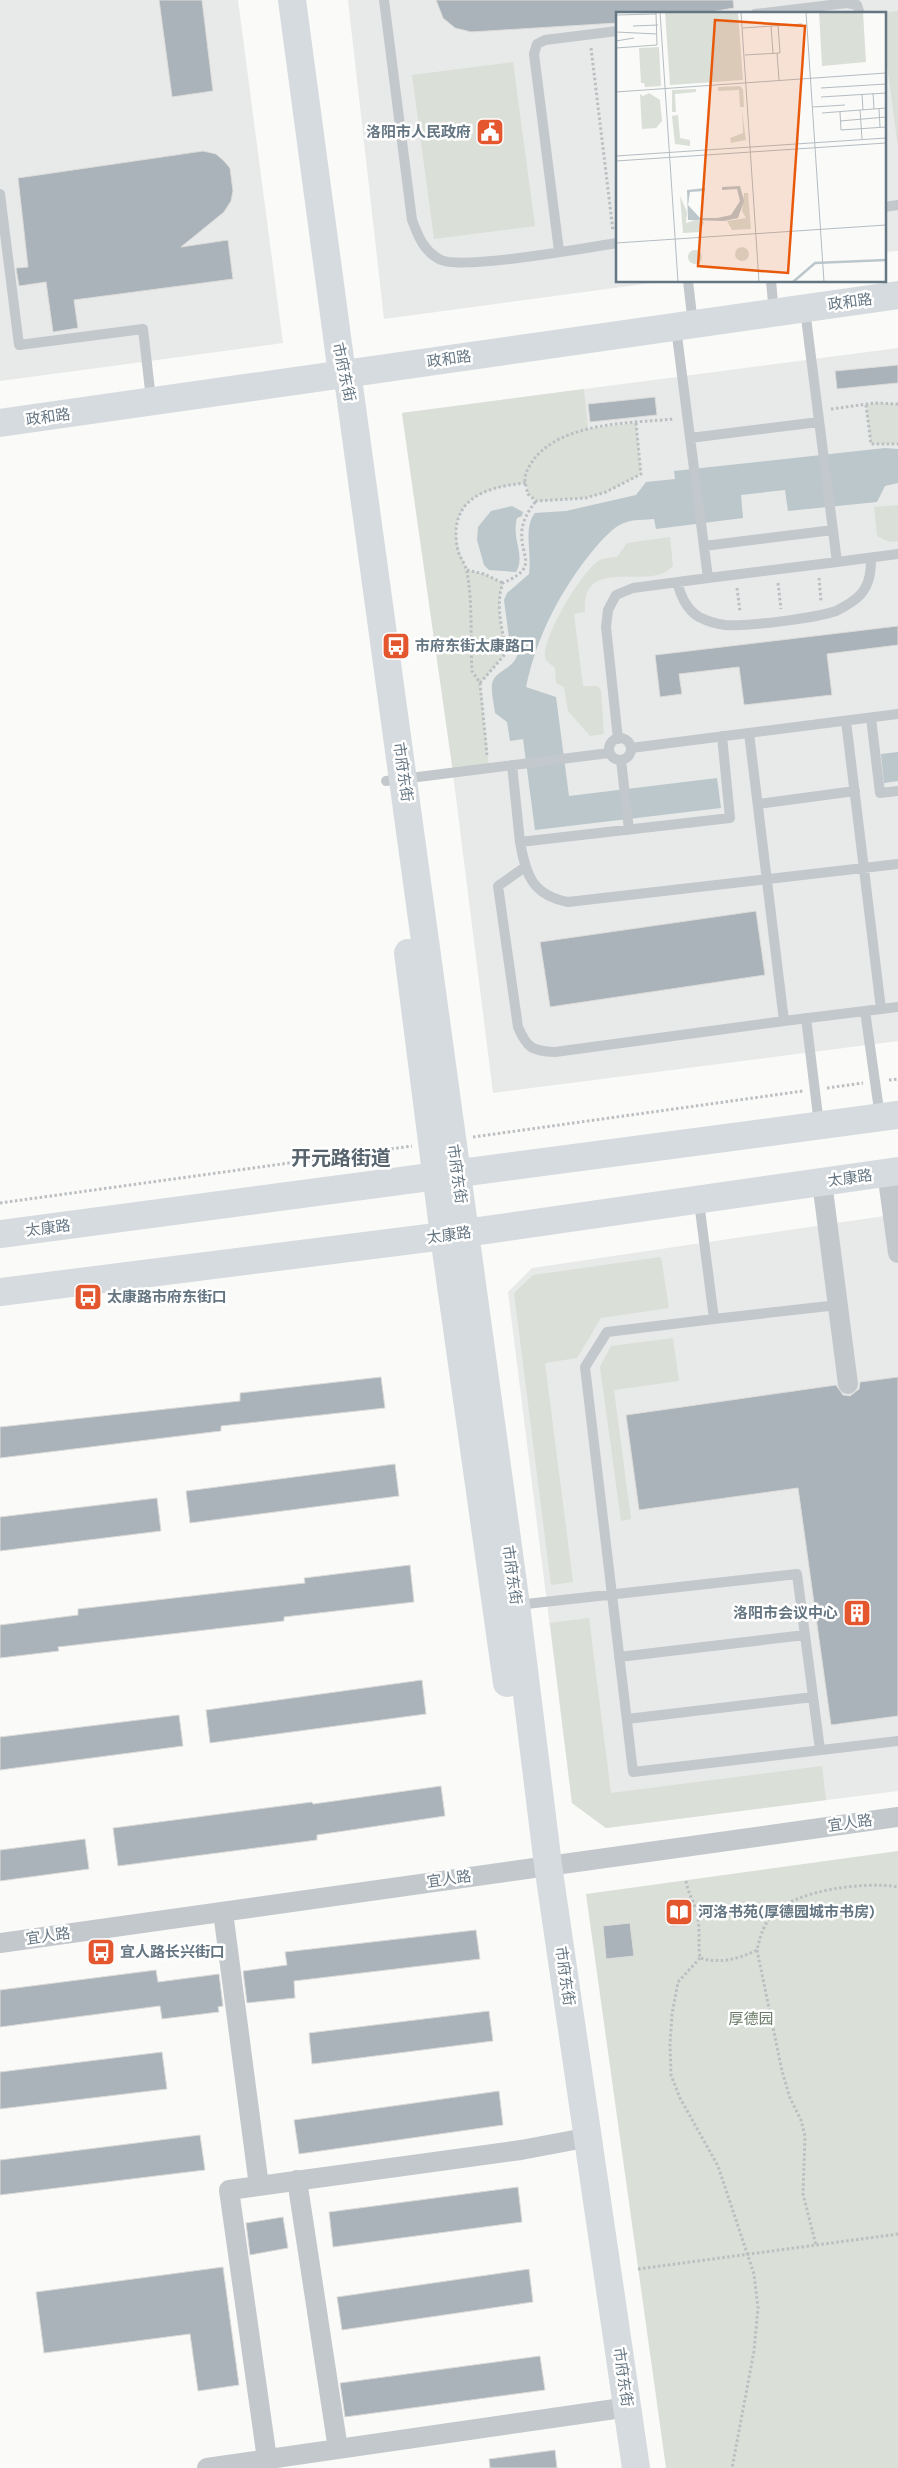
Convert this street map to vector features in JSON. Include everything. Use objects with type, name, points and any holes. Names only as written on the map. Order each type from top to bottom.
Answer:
[{"type":"street","name":"市府东街","points":[[279,0],[338,381],[395,780],[506,1606],[574,2140],[623,2468]]},
{"type":"street","name":"市府东街","points":[[292,0],[338,381]]},
{"type":"street","name":"政和路","points":[[682,331],[774,314],[806,316],[898,295]]},
{"type":"street","name":"政和路","points":[[0,435],[338,381],[682,331],[806,316],[898,310]]},
{"type":"street","name":"政和路","points":[[0,423],[338,381]]},
{"type":"street","name":"太康路","points":[[0,1234],[889,1117]]},
{"type":"street","name":"太康路","points":[[0,1292],[455,1234],[892,1172]]},
{"type":"street","points":[[892,1172],[898,1252]]},
{"type":"street","points":[[822,1182],[848,1384]]},
{"type":"street","name":"宜人路","points":[[0,1953],[224,1917],[541,1872],[898,1817]]},
{"type":"street","name":"宜人路","points":[[541,1872],[898,1830]]},
{"type":"street","name":"市府东街","points":[[541,1872],[636,2468]]},
{"type":"street","points":[[224,1917],[258,2186]]},
{"type":"street","name":"宜人路","points":[[0,1943],[224,1917]]},
{"type":"street","points":[[267,2459],[229,2190],[520,2150],[574,2140]]},
{"type":"street","points":[[296,2180],[338,2449]]},
{"type":"street","points":[[207,2468],[267,2459],[294,2462],[338,2449],[615,2409]]},
{"type":"lane","points":[[384,0],[412,220],[422,245],[441,260],[469,264],[615,244]]},
{"type":"lane","points":[[773,12],[847,3],[857,5],[859,12]]},
{"type":"lane","points":[[559,251],[534,54],[536,44],[545,40],[616,31]]},
{"type":"lane","points":[[0,194],[19,344],[143,329],[151,403]]},
{"type":"lane","points":[[688,282],[682,331],[687,417],[708,578]]},
{"type":"lane","points":[[771,282],[774,314]]},
{"type":"lane","points":[[806,316],[837,562]]},
{"type":"lane","points":[[690,438],[819,422]]},
{"type":"lane","points":[[704,546],[833,530]]},
{"type":"lane","points":[[618,738],[606,627],[608,610],[616,595],[633,588],[898,554]]},
{"type":"lane","points":[[677,582],[682,600],[699,616],[726,625],[782,620],[823,614],[837,610],[852,602],[861,594],[868,583],[871,573],[870,558]]},
{"type":"lane","points":[[631,748],[898,714]]},
{"type":"lane","points":[[870,718],[880,793],[898,791]]},
{"type":"lane","points":[[846,721],[881,1009]]},
{"type":"lane","points":[[749,733],[784,1021]]},
{"type":"lane","points":[[520,842],[629,825],[730,818],[722,736]]},
{"type":"lane","points":[[618,738],[625,739],[631,748],[630,755],[621,760],[614,759],[609,753],[611,742],[618,738]]},
{"type":"lane","points":[[395,780],[609,753]]},
{"type":"lane","points":[[621,760],[629,825]]},
{"type":"lane","points":[[517,764],[520,842],[525,868],[537,888],[551,898],[568,902],[898,864]]},
{"type":"lane","points":[[758,804],[855,791]]},
{"type":"lane","points":[[525,868],[498,886],[518,1027],[525,1043],[538,1051],[555,1052],[898,1007]]},
{"type":"lane","points":[[866,1011],[889,1117]]},
{"type":"lane","points":[[806,1018],[820,1127]]},
{"type":"lane","points":[[698,1200],[714,1319]]},
{"type":"lane","points":[[838,1305],[607,1332],[585,1367],[633,1772],[898,1740]]},
{"type":"lane","points":[[506,1606],[797,1574],[820,1750]]},
{"type":"lane","points":[[619,1657],[805,1635]]},
{"type":"lane","points":[[627,1719],[813,1696]]},
{"type":"path","points":[[592,59],[615,244]]},
{"type":"path","points":[[818,410],[898,404]]},
{"type":"path","points":[[866,405],[870,444],[898,444]]},
{"type":"path","points":[[636,423],[641,474],[606,492],[586,498],[536,501],[528,494],[526,483],[529,466],[549,443],[596,427],[687,417]]},
{"type":"path","points":[[489,768],[480,683],[472,671],[467,570],[458,552],[456,533],[460,512],[468,501],[483,491],[496,486],[526,483]]},
{"type":"path","points":[[480,683],[507,652],[500,591],[503,583],[521,574],[525,566],[522,530],[527,512],[536,501]]},
{"type":"path","points":[[467,570],[484,574],[503,583]]},
{"type":"path","points":[[778,588],[782,620]]},
{"type":"path","points":[[737,593],[741,624]]},
{"type":"path","points":[[686,1881],[688,1893],[698,1919],[700,1958]]},
{"type":"path","points":[[816,2245],[803,2194],[805,2136],[782,2071],[757,1950],[761,1933],[773,1915],[789,1902],[816,1894],[852,1888],[884,1885],[898,1887]]},
{"type":"path","points":[[700,1958],[713,1962],[742,1957],[757,1950]]},
{"type":"path","points":[[700,1958],[678,1982],[672,2014],[671,2074],[680,2098],[718,2166],[754,2274],[758,2308],[754,2351],[732,2468]]},
{"type":"path","points":[[638,2269],[898,2234]]},
{"type":"shaded area","points":[[0,0],[238,0],[283,343],[0,381]]},
{"type":"shaded area","name":"洛阳市人民政府","points":[[348,0],[898,0],[898,251],[886,252],[886,12],[616,12],[616,282],[660,282],[384,319]]},
{"type":"shaded area","points":[[898,348],[898,1041],[493,1093],[451,758],[402,413]]},
{"type":"shaded area","points":[[885,448],[898,449],[898,483],[885,486],[877,502],[788,511],[785,490],[741,495],[743,518],[656,529],[654,519],[631,521],[616,527],[601,541],[571,580],[552,613],[537,649],[526,687],[556,697],[569,796],[717,778],[721,808],[535,830],[523,739],[510,741],[507,722],[495,713],[492,684],[497,675],[511,665],[518,654],[519,646],[509,638],[504,600],[507,593],[529,574],[529,526],[535,513],[566,511],[636,495],[646,482],[675,479],[674,471]]},
{"type":"shaded area","points":[[512,506],[523,512],[522,516],[517,518],[516,526],[519,566],[516,572],[489,570],[484,565],[477,540],[478,527],[491,511]]},
{"type":"shaded area","points":[[898,752],[898,781],[884,783],[881,754]]},
{"type":"shaded area","points":[[898,1214],[898,1791],[606,1828],[572,1803],[508,1292],[532,1268]]},
{"type":"green space","points":[[898,11],[898,147],[886,58],[886,12]]},
{"type":"green space","points":[[513,62],[535,226],[434,239],[412,75]]},
{"type":"green space","points":[[584,389],[588,429],[636,423],[641,474],[606,492],[586,498],[536,501],[528,494],[526,483],[488,491],[474,497],[464,507],[458,518],[456,533],[459,550],[467,570],[484,574],[503,583],[499,609],[507,652],[480,683],[489,768],[453,772],[402,413]]},
{"type":"green space","points":[[875,403],[898,404],[898,444],[871,444],[866,405]]},
{"type":"green space","points":[[898,505],[898,541],[889,542],[877,536],[874,507]]},
{"type":"green space","points":[[670,537],[673,566],[664,573],[653,576],[613,577],[601,580],[592,585],[586,596],[585,612],[574,614],[583,686],[597,686],[601,690],[604,734],[590,736],[568,711],[564,687],[556,683],[555,668],[545,657],[550,635],[575,588],[594,564],[602,559],[617,557],[627,543]]},
{"type":"green space","points":[[661,1257],[669,1308],[601,1318],[577,1358],[545,1363],[573,1582],[551,1585],[514,1293],[533,1275]]},
{"type":"green space","points":[[673,1338],[679,1381],[614,1390],[631,1519],[621,1521],[600,1367],[611,1346]]},
{"type":"green space","points":[[589,1618],[611,1793],[822,1766],[826,1800],[606,1828],[572,1803],[550,1623]]},
{"type":"green space","name":"厚德园","points":[[898,1851],[898,2468],[666,2468],[586,1894]]},
{"type":"building","points":[[159,0],[202,0],[213,91],[172,97]]},
{"type":"building","points":[[436,0],[733,0],[734,8],[711,12],[616,12],[616,23],[471,32],[455,28],[443,18]]},
{"type":"building","points":[[203,151],[216,154],[230,168],[233,191],[231,201],[224,212],[181,247],[228,240],[233,279],[74,300],[78,328],[53,332],[46,282],[19,286],[16,268],[28,267],[18,178]]},
{"type":"building","points":[[898,365],[898,383],[837,389],[835,371]]},
{"type":"building","points":[[655,397],[657,415],[590,422],[588,404]]},
{"type":"building","points":[[898,626],[898,645],[827,654],[832,695],[744,705],[739,667],[679,674],[682,694],[660,697],[655,655]]},
{"type":"building","points":[[756,911],[765,975],[550,1007],[540,942]]},
{"type":"building","points":[[381,1377],[385,1408],[221,1426],[221,1431],[0,1458],[0,1427],[240,1401],[240,1393]]},
{"type":"building","name":"洛阳市会议中心","points":[[898,1377],[898,1716],[831,1725],[798,1488],[639,1510],[626,1415],[836,1385],[843,1395],[850,1396],[859,1389],[860,1382]]},
{"type":"building","points":[[395,1464],[399,1496],[190,1523],[186,1491]]},
{"type":"building","points":[[157,1498],[161,1531],[0,1551],[0,1517]]},
{"type":"building","points":[[410,1565],[414,1602],[284,1617],[284,1621],[58,1647],[59,1651],[0,1658],[0,1625],[78,1615],[78,1609],[305,1583],[304,1578]]},
{"type":"building","points":[[422,1680],[426,1714],[210,1743],[206,1710]]},
{"type":"building","points":[[179,1715],[183,1746],[0,1770],[0,1737]]},
{"type":"building","points":[[441,1786],[445,1816],[317,1835],[317,1840],[118,1866],[113,1828],[312,1802],[313,1804]]},
{"type":"building","points":[[85,1839],[89,1869],[0,1881],[0,1850]]},
{"type":"building","name":"河洛书苑(厚德园城市书房)","points":[[687,1898],[689,1926],[671,1927],[669,1899]]},
{"type":"building","points":[[630,1923],[634,1956],[606,1959],[603,1926]]},
{"type":"building","points":[[476,1930],[480,1959],[294,1981],[295,1998],[247,2003],[243,1971],[287,1965],[285,1952]]},
{"type":"building","points":[[156,1970],[158,1982],[219,1974],[223,2006],[218,2007],[219,2012],[162,2019],[160,2006],[0,2027],[0,1990]]},
{"type":"building","points":[[489,2011],[493,2041],[312,2064],[309,2033]]},
{"type":"building","points":[[162,2052],[167,2089],[0,2109],[0,2072]]},
{"type":"building","points":[[499,2091],[503,2125],[299,2154],[294,2120]]},
{"type":"building","points":[[200,2135],[205,2170],[0,2195],[0,2160]]},
{"type":"building","points":[[518,2187],[522,2222],[333,2247],[329,2212]]},
{"type":"building","points":[[283,2217],[288,2248],[250,2255],[246,2223]]},
{"type":"building","points":[[223,2267],[239,2385],[198,2391],[190,2334],[44,2353],[36,2292]]},
{"type":"building","points":[[529,2269],[533,2302],[342,2330],[337,2297]]},
{"type":"building","points":[[540,2356],[545,2390],[345,2417],[340,2383]]},
{"type":"building","points":[[555,2450],[557,2468],[490,2468],[489,2459]]},
{"type":"place","name":"洛阳市人民政府","points":[[490,132]]},
{"type":"place","name":"市府东街太康路口","points":[[396,646]]},
{"type":"place","name":"太康路市府东街口","points":[[88,1297]]},
{"type":"place","name":"洛阳市会议中心","points":[[857,1613]]},
{"type":"place","name":"河洛书苑(厚德园城市书房)","points":[[679,1912]]},
{"type":"place","name":"宜人路长兴街口","points":[[101,1952]]},
{"type":"district","name":"开元路街道","points":[[341,1158]]}]
